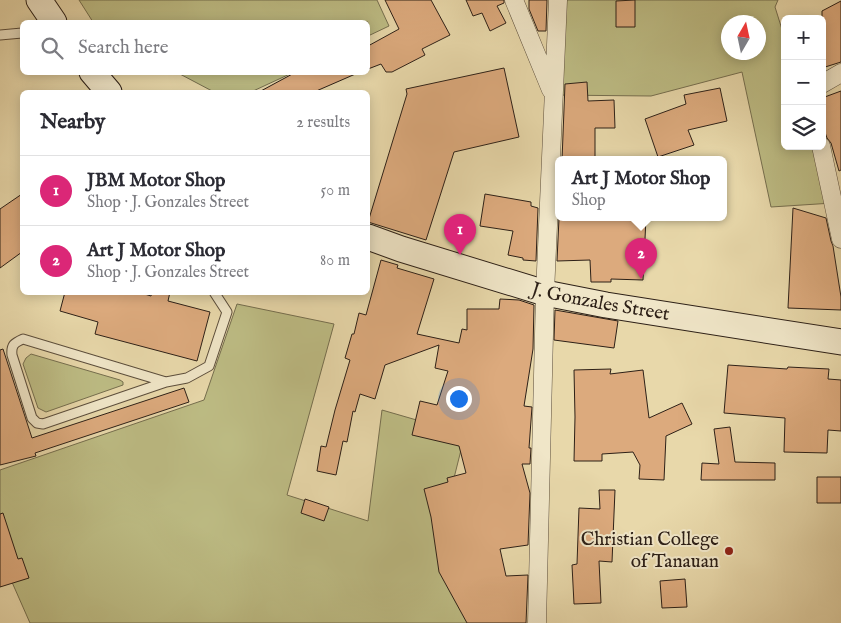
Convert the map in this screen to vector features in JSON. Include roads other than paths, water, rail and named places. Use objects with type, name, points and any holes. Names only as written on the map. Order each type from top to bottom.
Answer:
[{"type":"main road","points":[[39,0],[53,20]]},
{"type":"main road","points":[[95,75],[107,90]]},
{"type":"main road","name":"J. Gonzales Street","points":[[370,238],[545,293],[841,342]]},
{"type":"street","points":[[514,0],[553,96]]},
{"type":"street","points":[[537,623],[545,293],[558,0]]},
{"type":"street","points":[[826,82],[841,73]]},
{"type":"street","points":[[822,150],[841,239]]},
{"type":"lane","points":[[0,35],[20,33]]},
{"type":"lane","points":[[166,382],[23,339],[14,342],[11,348],[32,418],[36,423],[43,424],[166,382],[187,378],[209,366],[227,312],[216,295]]},
{"type":"place","name":"JBM Motor Shop","points":[[460,255]]},
{"type":"place","name":"Art J Motor Shop","points":[[641,279]]},
{"type":"place","name":"Christian College of Tanauan","points":[[729,551]]}]
